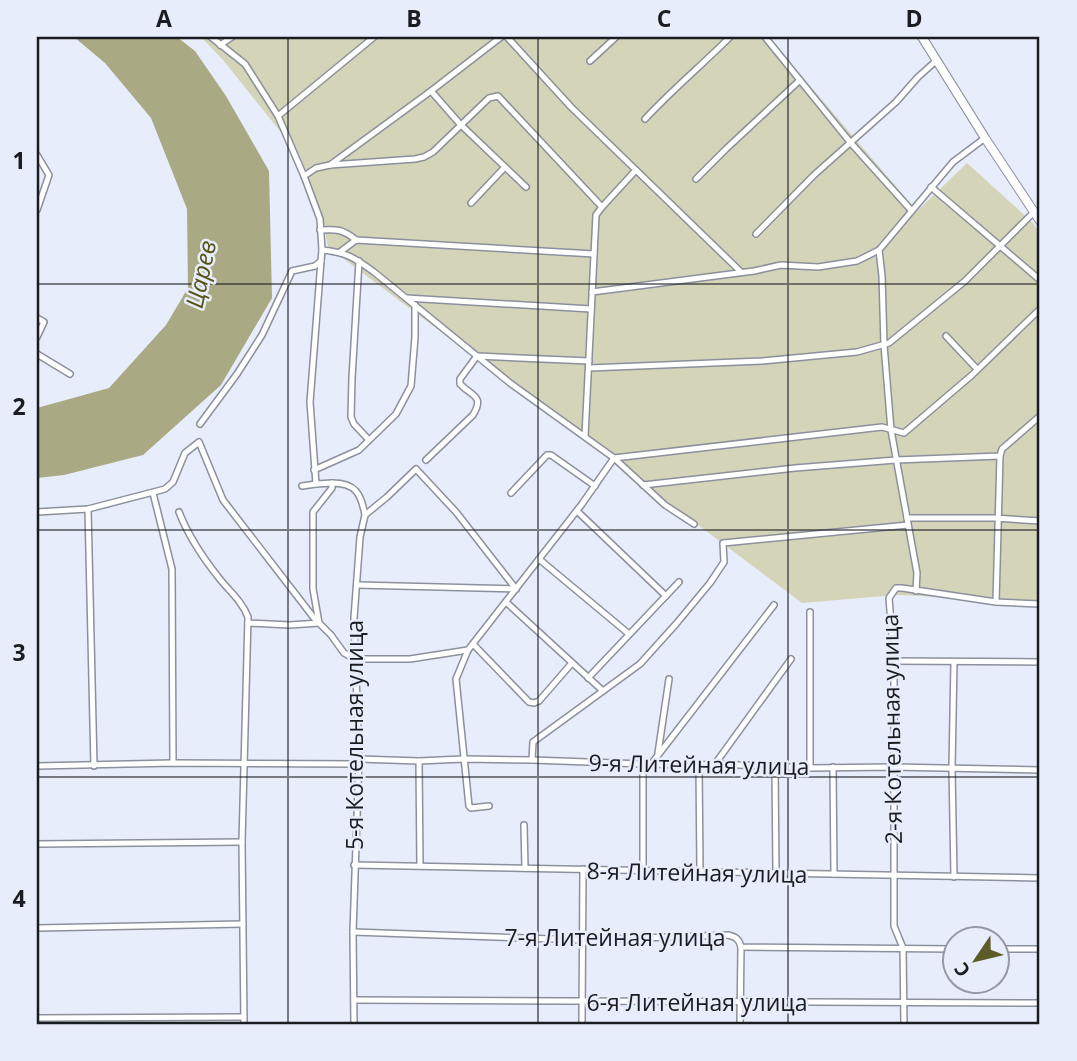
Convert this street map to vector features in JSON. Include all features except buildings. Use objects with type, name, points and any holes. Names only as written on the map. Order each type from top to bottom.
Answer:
[{"type":"street","points":[[211,37],[245,64],[278,116],[320,219],[322,250],[310,402],[316,484]]},
{"type":"street","points":[[220,45],[232,37]]},
{"type":"street","points":[[278,116],[374,37]]},
{"type":"street","points":[[330,165],[501,37]]},
{"type":"street","points":[[507,37],[570,107],[741,272]]},
{"type":"street","points":[[590,61],[616,37]]},
{"type":"street","points":[[645,119],[730,37]]},
{"type":"street","points":[[765,37],[849,142],[911,209]]},
{"type":"street","points":[[922,37],[1040,221]]},
{"type":"street","points":[[756,234],[814,175],[896,102],[918,76],[937,60]]},
{"type":"street","points":[[696,179],[800,80]]},
{"type":"street","points":[[431,91],[460,124],[526,187]]},
{"type":"street","points":[[304,176],[316,168],[330,165],[415,159],[424,156],[433,152],[489,98],[498,96],[602,206]]},
{"type":"street","points":[[592,292],[754,271],[781,265],[818,267],[857,261],[879,250],[953,162],[985,138]]},
{"type":"street","points":[[37,155],[49,175],[37,210]]},
{"type":"street","points":[[471,203],[505,167]]},
{"type":"street","points":[[585,436],[596,215],[636,170]]},
{"type":"street","points":[[931,187],[1040,280]]},
{"type":"street","points":[[589,368],[762,361],[857,352],[884,345],[965,281],[1034,212]]},
{"type":"street","points":[[320,230],[347,232],[356,240]]},
{"type":"street","points":[[340,251],[356,240],[594,254]]},
{"type":"street","points":[[322,250],[340,251],[359,261],[510,383],[614,458],[665,505],[694,524]]},
{"type":"street","name":"2-я Котельная улица","points":[[879,250],[891,430],[917,573],[916,591],[895,588],[889,598],[894,662],[894,926],[903,948],[904,1024]]},
{"type":"street","points":[[200,425],[262,335],[292,271],[315,266],[321,261]]},
{"type":"street","points":[[359,261],[351,417],[369,440]]},
{"type":"street","points":[[406,298],[591,309]]},
{"type":"street","points":[[314,470],[359,450],[396,414],[411,386],[415,305]]},
{"type":"street","points":[[488,806],[469,806],[456,679],[471,647],[614,458],[882,428],[906,432],[1040,309]]},
{"type":"street","points":[[37,318],[44,322],[37,337]]},
{"type":"street","points":[[946,336],[977,369]]},
{"type":"street","points":[[37,354],[70,374]]},
{"type":"street","points":[[477,356],[589,361]]},
{"type":"street","points":[[426,460],[477,408],[477,398],[460,384],[460,379],[477,356]]},
{"type":"street","points":[[996,602],[1000,456],[1002,449],[1040,416]]},
{"type":"street","points":[[37,512],[88,509],[165,489],[173,482],[185,453],[199,442],[223,500],[344,653],[355,659],[410,659],[471,647]]},
{"type":"street","points":[[511,493],[547,455],[551,455],[595,486]]},
{"type":"street","points":[[642,485],[795,468],[895,460],[1000,456]]},
{"type":"street","points":[[365,515],[416,469],[456,512],[516,589]]},
{"type":"street","points":[[319,624],[313,589],[313,512],[332,488],[332,483]]},
{"type":"street","points":[[302,486],[342,483],[353,488],[362,500],[365,515]]},
{"type":"street","points":[[153,493],[172,569],[173,763]]},
{"type":"street","points":[[88,509],[94,766]]},
{"type":"street","points":[[577,510],[666,596]]},
{"type":"street","points":[[179,512],[184,526],[212,569],[243,605],[248,617],[242,842],[244,1024]]},
{"type":"street","name":"5-я Котельная улица","points":[[354,1024],[354,865],[358,762],[354,618],[360,537],[365,515]]},
{"type":"street","points":[[532,760],[533,742],[640,664],[676,625],[724,562],[723,543],[908,522],[999,519],[1040,521]]},
{"type":"street","points":[[539,559],[629,634]]},
{"type":"street","points":[[588,678],[679,582]]},
{"type":"street","points":[[356,585],[516,589]]},
{"type":"street","points":[[916,591],[996,602],[1040,604]]},
{"type":"street","points":[[506,602],[603,691]]},
{"type":"street","points":[[652,763],[774,605]]},
{"type":"street","points":[[810,612],[810,768]]},
{"type":"street","points":[[248,623],[319,624]]},
{"type":"street","points":[[471,647],[531,703],[539,701],[572,663]]},
{"type":"street","points":[[715,764],[791,659]]},
{"type":"street","points":[[894,662],[1040,662]]},
{"type":"street","points":[[954,662],[954,877]]},
{"type":"street","points":[[657,757],[669,679]]},
{"type":"street","name":"9-я Литейная улица","points":[[37,766],[463,759],[810,768],[1040,770]]},
{"type":"street","points":[[419,761],[420,866]]},
{"type":"street","points":[[643,764],[643,870]]},
{"type":"street","points":[[699,765],[700,871]]},
{"type":"street","points":[[775,767],[776,873]]},
{"type":"street","points":[[833,767],[834,874]]},
{"type":"street","points":[[524,825],[525,868]]},
{"type":"street","points":[[37,844],[242,842]]},
{"type":"street","name":"8-я Литейная улица","points":[[354,865],[1040,878]]},
{"type":"street","points":[[582,1024],[583,869]]},
{"type":"street","points":[[37,928],[243,924]]},
{"type":"street","name":"7-я Литейная улица","points":[[353,932],[583,940],[728,935],[740,941],[741,947],[940,949]]},
{"type":"street","points":[[740,1024],[741,947]]},
{"type":"street","points":[[1010,949],[1040,949]]},
{"type":"street","name":"6-я Литейная улица","points":[[354,1000],[1040,1003]]},
{"type":"street","points":[[37,1018],[244,1017]]},
{"type":"shaded area","points":[[201,37],[768,37],[917,211],[967,163],[1033,223],[1040,234],[1040,601],[897,595],[802,603],[328,247],[320,208],[300,156],[223,60]]},
{"type":"water","name":"Царев","points":[[74,37],[177,37],[195,51],[226,96],[269,171],[272,298],[221,385],[143,455],[64,475],[37,478],[37,408],[109,388],[166,325],[188,288],[187,209],[151,118],[105,63]]}]
